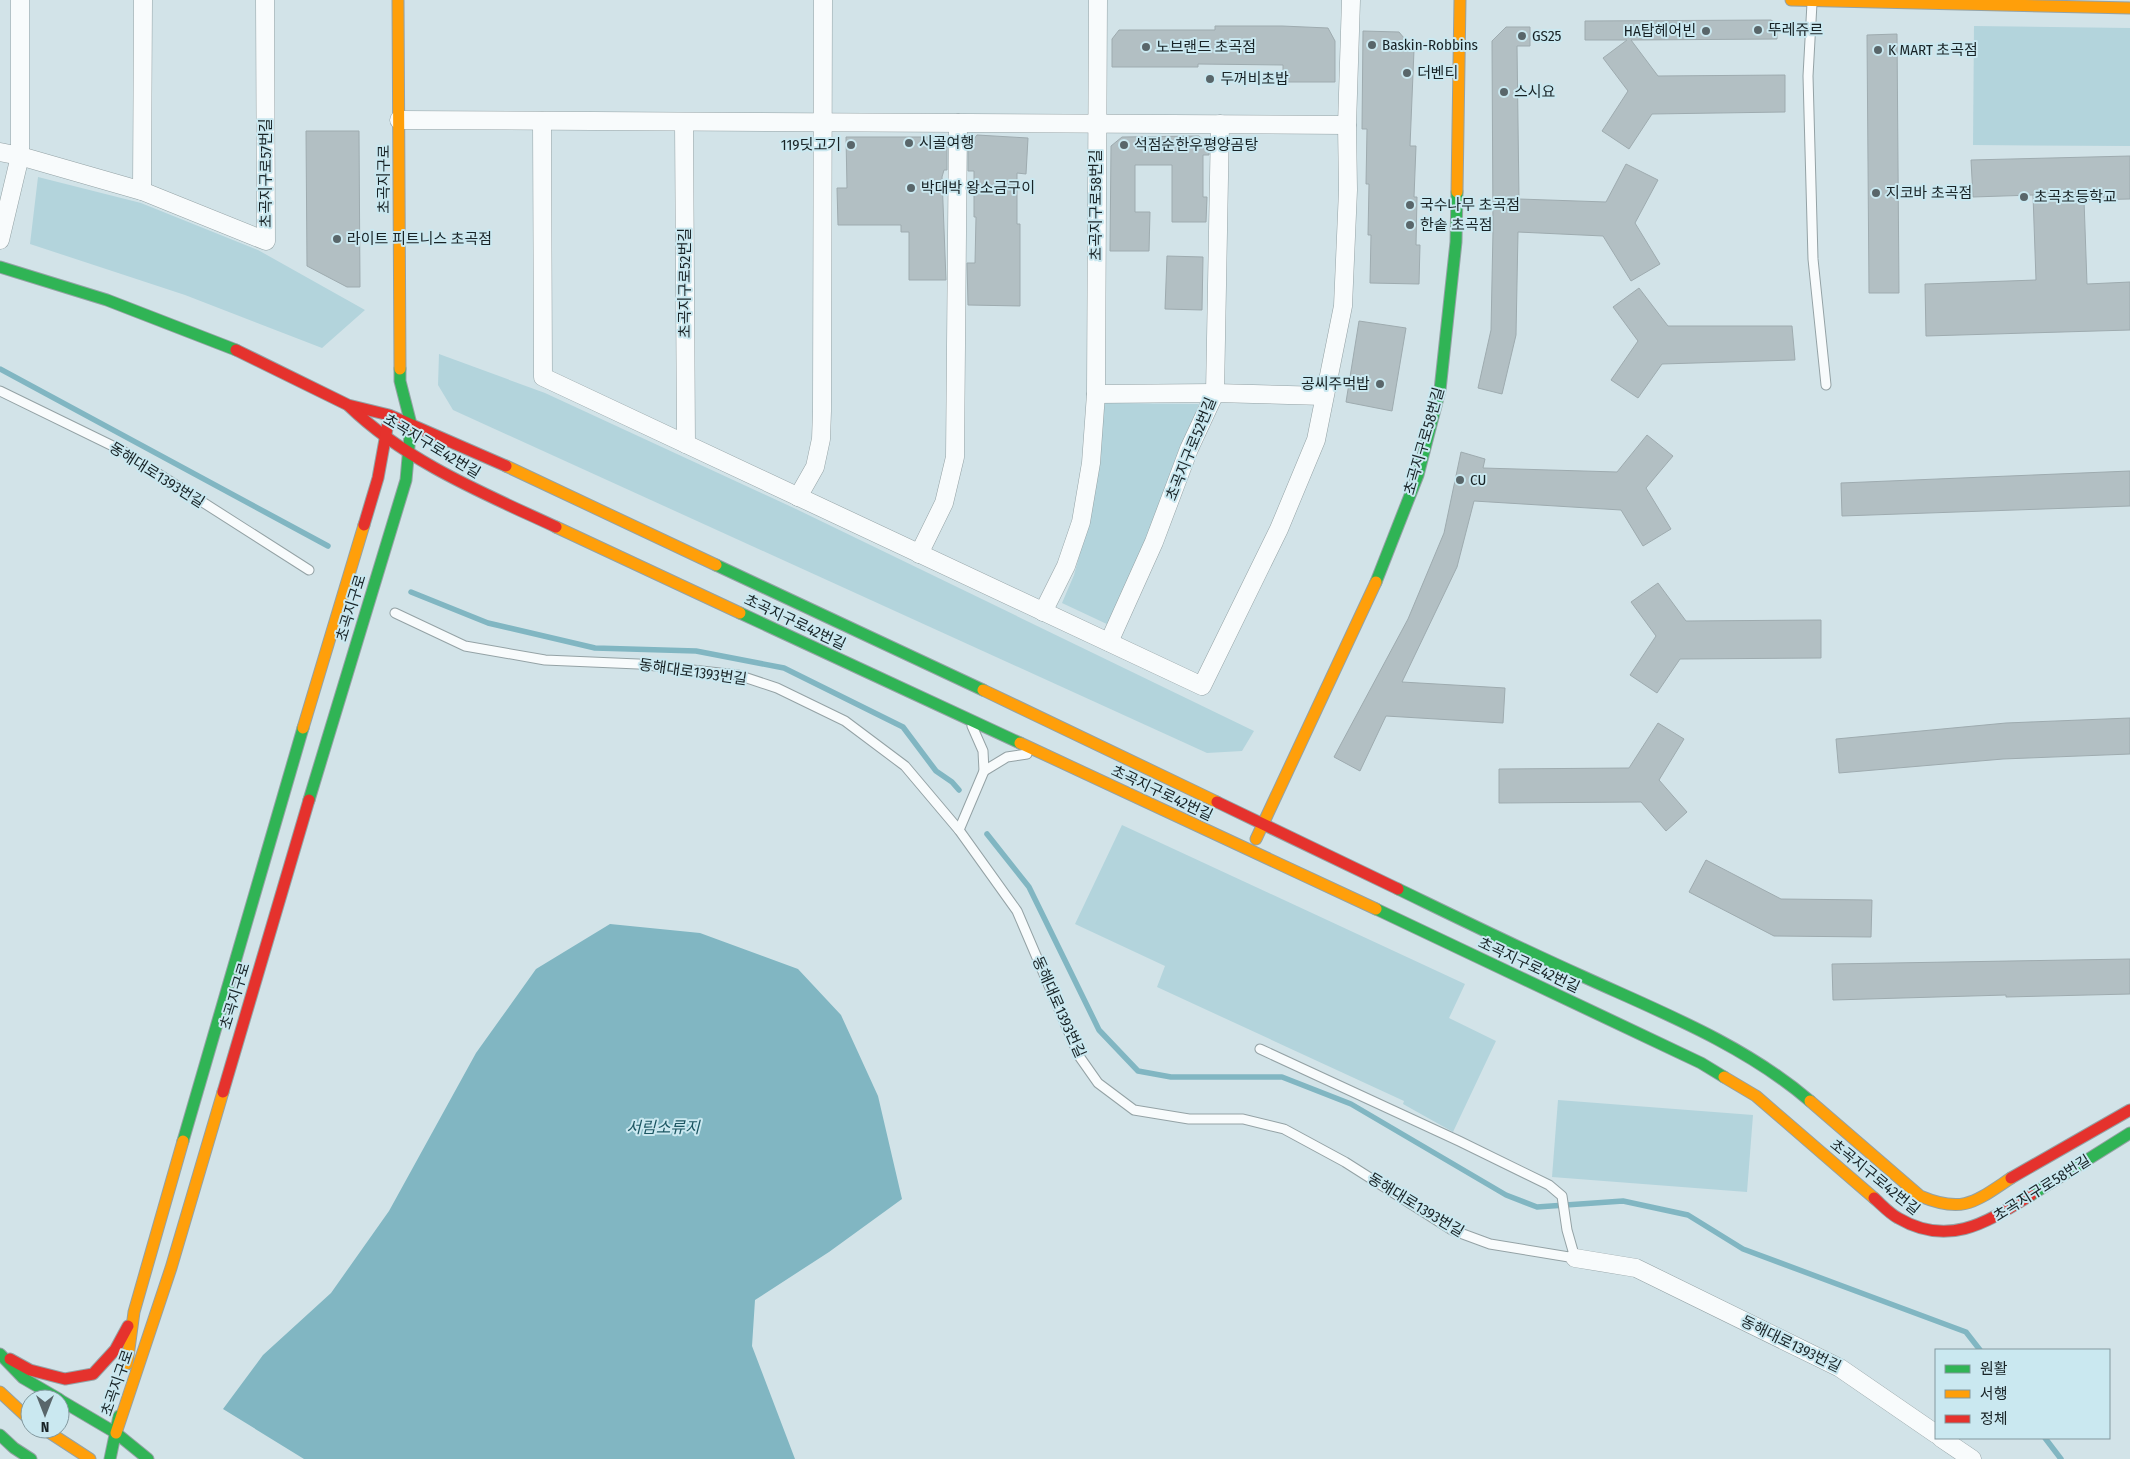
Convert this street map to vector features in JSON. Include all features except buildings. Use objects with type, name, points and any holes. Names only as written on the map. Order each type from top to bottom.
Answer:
[{"type":"street","points":[[0,240],[20,156],[20,0]]},
{"type":"street","points":[[142,191],[143,0]]},
{"type":"street","name":"초곡지구로57번길","points":[[0,152],[142,191],[266,242],[265,0]]},
{"type":"street","name":"초곡지구로","points":[[116,1433],[174,1258],[406,480],[412,424],[401,388],[398,0]]},
{"type":"street","points":[[798,497],[815,467],[821,439],[824,122],[823,0]]},
{"type":"street","name":"초곡지구로58번길","points":[[1043,612],[1066,566],[1081,522],[1091,463],[1096,394],[1098,0]]},
{"type":"street","points":[[542,121],[543,377],[1202,686],[1279,529],[1316,440],[1343,306],[1348,190],[1347,125],[1350,0]]},
{"type":"street","name":"초곡지구로58번길","points":[[1251,850],[1368,601],[1418,475],[1440,390],[1456,242],[1460,0]]},
{"type":"street","points":[[1791,0],[2130,8]]},
{"type":"street","points":[[399,120],[1347,125]]},
{"type":"street","name":"초곡지구로52번길","points":[[684,122],[686,444]]},
{"type":"street","points":[[919,554],[944,503],[954,457],[958,123]]},
{"type":"street","name":"초곡지구로52번길","points":[[1110,642],[1154,542],[1189,449],[1215,393],[1220,124]]},
{"type":"street","points":[[0,267],[107,300],[228,346],[348,405]]},
{"type":"street","name":"초곡지구로","points":[[116,1433],[134,1312],[285,786],[378,478],[389,415],[401,388]]},
{"type":"street","points":[[1096,394],[1215,393],[1324,396]]},
{"type":"street","name":"초곡지구로42번길","points":[[348,405],[389,415],[412,424],[568,500],[1263,824],[1541,958],[1663,1014],[1733,1049],[1791,1085],[1920,1196],[1939,1204],[1954,1206]]},
{"type":"street","name":"초곡지구로42번길","points":[[348,405],[386,439],[451,478],[558,524],[969,720],[1251,850],[1701,1063],[1756,1096],[1896,1217],[1914,1228],[1934,1233],[1949,1232]]},
{"type":"street","name":"초곡지구로58번길","points":[[1954,1206],[1980,1200],[2012,1178],[2130,1110]]},
{"type":"street","name":"초곡지구로58번길","points":[[1949,1232],[1970,1229],[1990,1221],[2130,1133]]},
{"type":"street","name":"동해대로1393번길","points":[[1575,1258],[1636,1268],[1805,1350],[1840,1368],[1935,1433]]},
{"type":"street","points":[[0,1354],[30,1370],[64,1379],[93,1374],[115,1350],[134,1312]]},
{"type":"street","points":[[0,1354],[23,1378],[42,1389]]},
{"type":"street","points":[[0,1392],[20,1411]]},
{"type":"street","points":[[70,1406],[116,1433],[148,1459]]},
{"type":"street","points":[[110,1459],[116,1433]]},
{"type":"street","points":[[0,1435],[14,1448],[31,1459]]},
{"type":"street","points":[[59,1439],[90,1459]]},
{"type":"street","points":[[1942,1439],[1972,1459]]},
{"type":"lane","points":[[1812,1],[1808,76],[1813,259],[1826,385]]},
{"type":"lane","name":"동해대로1393번길","points":[[0,391],[121,450],[309,570]]},
{"type":"lane","name":"동해대로1393번길","points":[[396,613],[465,646],[545,660],[638,664],[738,675],[777,688],[845,721],[905,766],[959,830],[1017,911],[1079,1056],[1098,1083],[1134,1110],[1189,1119],[1243,1119],[1284,1129],[1345,1162],[1452,1230],[1490,1244],[1575,1258]]},
{"type":"lane","points":[[959,830],[984,771],[983,751],[969,720]]},
{"type":"lane","points":[[984,771],[1007,757],[1038,752]]},
{"type":"lane","points":[[1260,1049],[1549,1185],[1562,1196],[1567,1230],[1575,1258]]},
{"type":"shaded area","points":[[1974,26],[2130,28],[2130,146],[1973,145]]},
{"type":"shaded area","points":[[38,177],[141,203],[258,250],[365,310],[322,348],[185,295],[30,244]]},
{"type":"shaded area","points":[[439,354],[545,393],[796,509],[1254,731],[1242,751],[1207,753],[453,410],[438,385]]},
{"type":"shaded area","points":[[1103,403],[1199,404],[1111,626],[1062,603],[1074,575],[1092,510]]},
{"type":"shaded area","points":[[1122,825],[1465,984],[1449,1018],[1496,1041],[1453,1132],[1403,1104],[1404,1101],[1157,987],[1165,966],[1075,924]]},
{"type":"shaded area","points":[[1558,1100],[1753,1115],[1747,1192],[1552,1177]]},
{"type":"water","name":"서림소류지","points":[[610,924],[700,933],[798,969],[841,1015],[878,1096],[902,1199],[829,1252],[755,1300],[752,1346],[795,1459],[304,1459],[223,1409],[263,1355],[331,1293],[389,1211],[476,1053],[536,969]]},
{"type":"waterway","points":[[0,369],[328,546]]},
{"type":"waterway","points":[[411,592],[488,623],[595,648],[696,651],[784,668],[903,727],[936,771],[952,782],[959,790]]},
{"type":"waterway","points":[[987,834],[1029,887],[1099,1030],[1138,1071],[1171,1077],[1282,1077],[1351,1104],[1506,1195],[1537,1207],[1623,1201],[1688,1215],[1743,1249],[1966,1332],[1979,1349]]},
{"type":"waterway","points":[[2046,1439],[2061,1459]]},
{"type":"traffic: fast","points":[[1376,582],[1418,475],[1440,390],[1456,242],[1457,192]]},
{"type":"traffic: fast","points":[[0,267],[107,300],[236,350]]},
{"type":"traffic: fast","points":[[309,800],[406,480],[411,424],[400,381],[400,369]]},
{"type":"traffic: fast","points":[[716,565],[983,690]]},
{"type":"traffic: fast","points":[[740,613],[1020,743]]},
{"type":"traffic: fast","points":[[183,1141],[303,728]]},
{"type":"traffic: fast","points":[[1398,889],[1701,1031],[1758,1063],[1810,1101]]},
{"type":"traffic: fast","points":[[1376,909],[1701,1063],[1724,1077]]},
{"type":"traffic: fast","points":[[2031,1195],[2130,1133]]},
{"type":"traffic: fast","points":[[0,1354],[23,1378],[42,1389]]},
{"type":"traffic: fast","points":[[70,1406],[116,1433],[148,1459]]},
{"type":"traffic: fast","points":[[110,1459],[119,1416]]},
{"type":"traffic: fast","points":[[0,1435],[14,1448],[31,1459]]},
{"type":"traffic: slow","points":[[398,0],[400,369]]},
{"type":"traffic: slow","points":[[1457,192],[1460,0]]},
{"type":"traffic: slow","points":[[1791,0],[2130,8]]},
{"type":"traffic: slow","points":[[506,466],[716,565]]},
{"type":"traffic: slow","points":[[303,728],[364,525]]},
{"type":"traffic: slow","points":[[556,527],[740,613]]},
{"type":"traffic: slow","points":[[1256,839],[1376,582]]},
{"type":"traffic: slow","points":[[983,690],[1217,802]]},
{"type":"traffic: slow","points":[[1020,743],[1376,909]]},
{"type":"traffic: slow","points":[[1724,1077],[1756,1096],[1874,1198]]},
{"type":"traffic: slow","points":[[116,1433],[171,1268],[223,1092]]},
{"type":"traffic: slow","points":[[1810,1101],[1920,1196],[1947,1204],[1958,1205],[1978,1199],[2011,1178]]},
{"type":"traffic: slow","points":[[127,1364],[134,1312],[183,1141]]},
{"type":"traffic: slow","points":[[0,1392],[20,1411]]},
{"type":"traffic: slow","points":[[59,1439],[90,1459]]},
{"type":"traffic: jam","points":[[236,350],[348,405],[389,415],[506,466]]},
{"type":"traffic: jam","points":[[349,406],[372,426],[421,460],[474,489],[556,527]]},
{"type":"traffic: jam","points":[[364,525],[378,478],[388,423]]},
{"type":"traffic: jam","points":[[223,1092],[309,800]]},
{"type":"traffic: jam","points":[[1217,802],[1398,889]]},
{"type":"traffic: jam","points":[[2011,1178],[2130,1110]]},
{"type":"traffic: jam","points":[[1874,1198],[1895,1216],[1917,1227],[1934,1231],[1951,1231],[1983,1222],[2031,1195]]},
{"type":"traffic: jam","points":[[10,1359],[30,1370],[65,1379],[93,1374],[115,1350],[128,1326]]},
{"type":"place","name":"뚜레쥬르","points":[[1758,30]]},
{"type":"place","name":"HA탑헤어빈","points":[[1706,31]]},
{"type":"place","name":"GS25","points":[[1522,36]]},
{"type":"place","name":"Baskin-Robbins","points":[[1372,45]]},
{"type":"place","name":"노브랜드 초곡점","points":[[1146,47]]},
{"type":"place","name":"K MART 초곡점","points":[[1878,50]]},
{"type":"place","name":"더벤티","points":[[1407,73]]},
{"type":"place","name":"두꺼비초밥","points":[[1210,79]]},
{"type":"place","name":"스시요","points":[[1504,92]]},
{"type":"place","name":"시골여행","points":[[909,143]]},
{"type":"place","name":"119딧고기","points":[[851,145]]},
{"type":"place","name":"석점순한우평양곰탕","points":[[1124,145]]},
{"type":"place","name":"박대박 왕소금구이","points":[[911,188]]},
{"type":"place","name":"지코바 초곡점","points":[[1876,193]]},
{"type":"place","name":"초곡초등학교","points":[[2024,197]]},
{"type":"place","name":"국수나무 초곡점","points":[[1410,205]]},
{"type":"place","name":"한솥 초곡점","points":[[1410,225]]},
{"type":"place","name":"라이트 피트니스 초곡점","points":[[337,239]]},
{"type":"place","name":"공씨주먹밥","points":[[1380,384]]},
{"type":"place","name":"CU","points":[[1460,480]]}]
